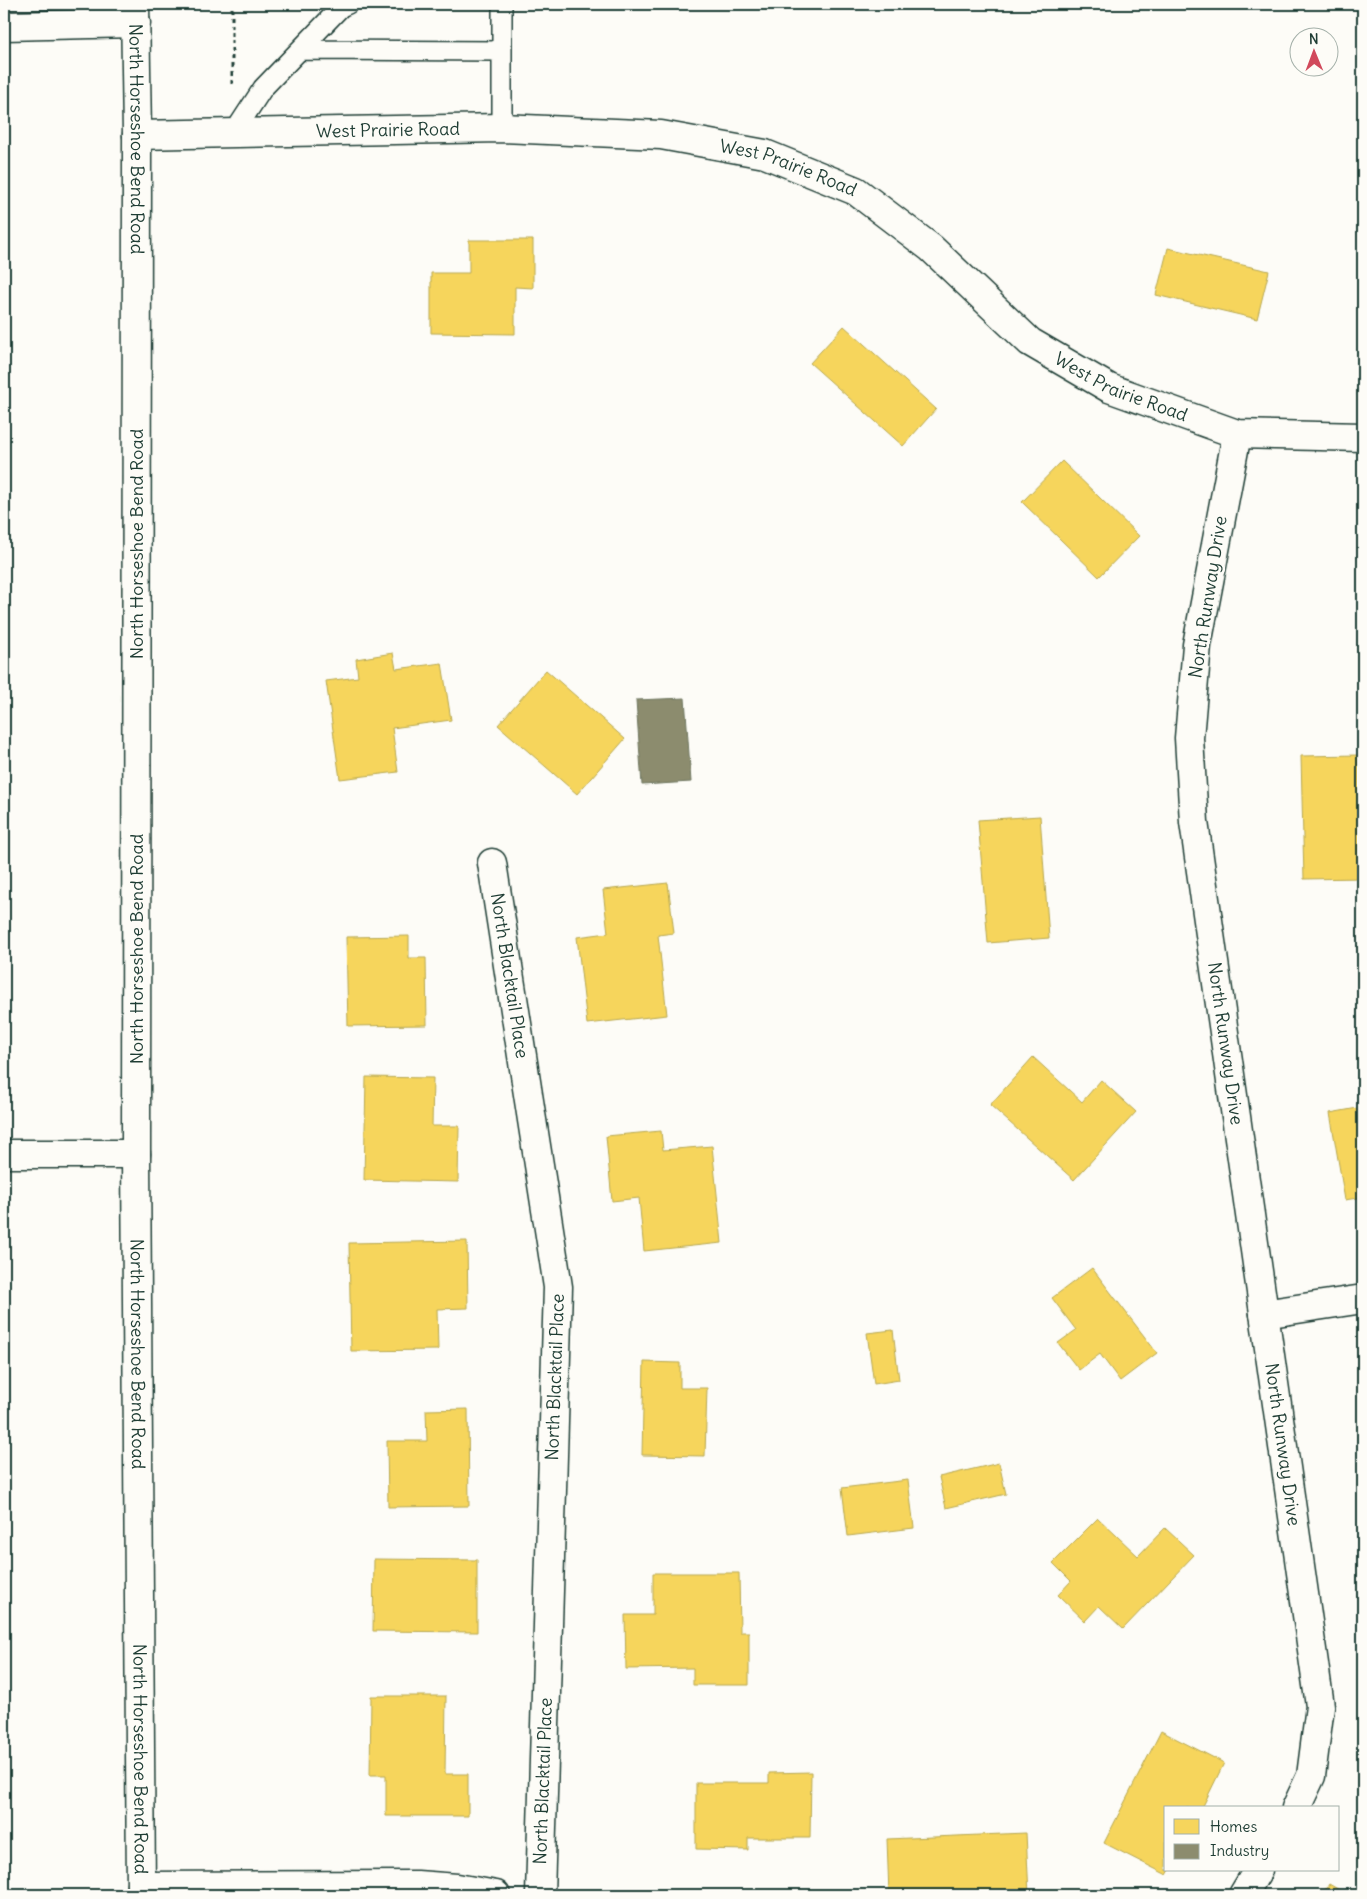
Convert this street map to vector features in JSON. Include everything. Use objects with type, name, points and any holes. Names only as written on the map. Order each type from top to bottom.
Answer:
[{"type":"street","points":[[4,26],[136,13]]},
{"type":"street","name":"North Horseshoe Bend Road","points":[[136,13],[136,1154],[141,1891]]},
{"type":"street","name":"West Prairie Road","points":[[137,135],[502,128],[661,135],[765,154],[856,192],[931,248],[1030,342],[1109,388],[1237,434],[1363,437]]},
{"type":"street","name":"North Runway Drive","points":[[1237,434],[1197,645],[1189,738],[1194,822],[1320,1706],[1311,1776],[1297,1806]]},
{"type":"street","name":"North Blacktail Place","points":[[492,863],[558,1287],[540,1895]]},
{"type":"street","points":[[4,1154],[136,1154]]},
{"type":"street","points":[[1264,1314],[1363,1299]]},
{"type":"street","points":[[1243,1895],[1257,1872]]},
{"type":"street","points":[[141,1891],[417,1885],[457,1888],[496,1895]]},
{"type":"lane","points":[[233,134],[263,88],[341,7],[348,4]]},
{"type":"lane","points":[[502,4],[502,128]]},
{"type":"lane","points":[[300,50],[502,51]]},
{"type":"path","points":[[232,4],[232,93]]},
{"type":"building: Homes","points":[[4,178],[7,281],[4,281]]},
{"type":"building: Homes","points":[[469,240],[533,240],[533,288],[515,287],[515,334],[431,333],[431,273],[469,273]]},
{"type":"building: Homes","points":[[1168,248],[1269,271],[1257,319],[1156,295]]},
{"type":"building: Homes","points":[[844,326],[936,409],[903,446],[810,363]]},
{"type":"building: Homes","points":[[1062,461],[1139,536],[1099,577],[1022,502]]},
{"type":"building: Homes","points":[[393,653],[396,669],[442,663],[451,720],[392,728],[398,772],[340,779],[326,681],[358,677],[356,659]]},
{"type":"building: Homes","points":[[546,670],[625,739],[577,794],[498,725]]},
{"type":"building: Homes","points":[[1359,755],[1363,878],[1304,879],[1301,756]]},
{"type":"building: Homes","points":[[1040,816],[1049,938],[988,943],[978,820]]},
{"type":"building: Homes","points":[[668,883],[674,933],[658,935],[667,1015],[587,1024],[577,937],[608,933],[603,890]]},
{"type":"building: Homes","points":[[409,936],[409,958],[426,958],[427,1025],[348,1026],[346,937]]},
{"type":"building: Homes","points":[[1033,1057],[1082,1102],[1101,1080],[1136,1112],[1074,1180],[990,1105]]},
{"type":"building: Homes","points":[[366,1077],[433,1078],[432,1126],[459,1126],[458,1182],[364,1180]]},
{"type":"building: Homes","points":[[1363,1107],[1363,1197],[1345,1200],[1330,1113]]},
{"type":"building: Homes","points":[[661,1131],[663,1150],[712,1146],[722,1243],[644,1251],[639,1198],[612,1201],[606,1136]]},
{"type":"building: Homes","points":[[467,1241],[468,1308],[437,1309],[438,1350],[351,1351],[349,1243]]},
{"type":"building: Homes","points":[[1092,1268],[1157,1353],[1120,1381],[1100,1354],[1079,1370],[1058,1343],[1076,1330],[1052,1298]]},
{"type":"building: Homes","points":[[893,1330],[899,1380],[874,1384],[867,1333]]},
{"type":"building: Homes","points":[[644,1362],[680,1363],[680,1388],[707,1388],[705,1456],[642,1455]]},
{"type":"building: Homes","points":[[468,1409],[469,1506],[388,1507],[387,1441],[427,1441],[426,1410]]},
{"type":"building: Homes","points":[[999,1463],[1006,1494],[946,1508],[939,1477]]},
{"type":"building: Homes","points":[[908,1480],[914,1528],[848,1536],[842,1488]]},
{"type":"building: Homes","points":[[1098,1518],[1138,1556],[1165,1528],[1194,1555],[1123,1629],[1099,1606],[1085,1621],[1058,1595],[1071,1581],[1053,1563]]},
{"type":"building: Homes","points":[[374,1559],[477,1560],[477,1632],[373,1631]]},
{"type":"building: Homes","points":[[653,1573],[739,1573],[740,1632],[749,1632],[749,1685],[693,1685],[693,1668],[626,1669],[625,1615],[653,1615]]},
{"type":"building: Homes","points":[[371,1696],[446,1696],[445,1774],[468,1774],[468,1816],[386,1816],[386,1775],[370,1775]]},
{"type":"building: Homes","points":[[1161,1731],[1224,1763],[1203,1806],[1164,1806],[1164,1872],[1169,1872],[1167,1875],[1104,1843]]},
{"type":"building: Homes","points":[[811,1772],[810,1838],[748,1838],[748,1850],[696,1849],[696,1783],[769,1783],[769,1773]]},
{"type":"building: Homes","points":[[1026,1833],[1029,1895],[889,1895],[887,1839]]},
{"type":"building: Homes","points":[[1329,1884],[1348,1895],[1322,1895]]},
{"type":"building: Industry","points":[[685,698],[691,782],[642,785],[636,700]]}]
